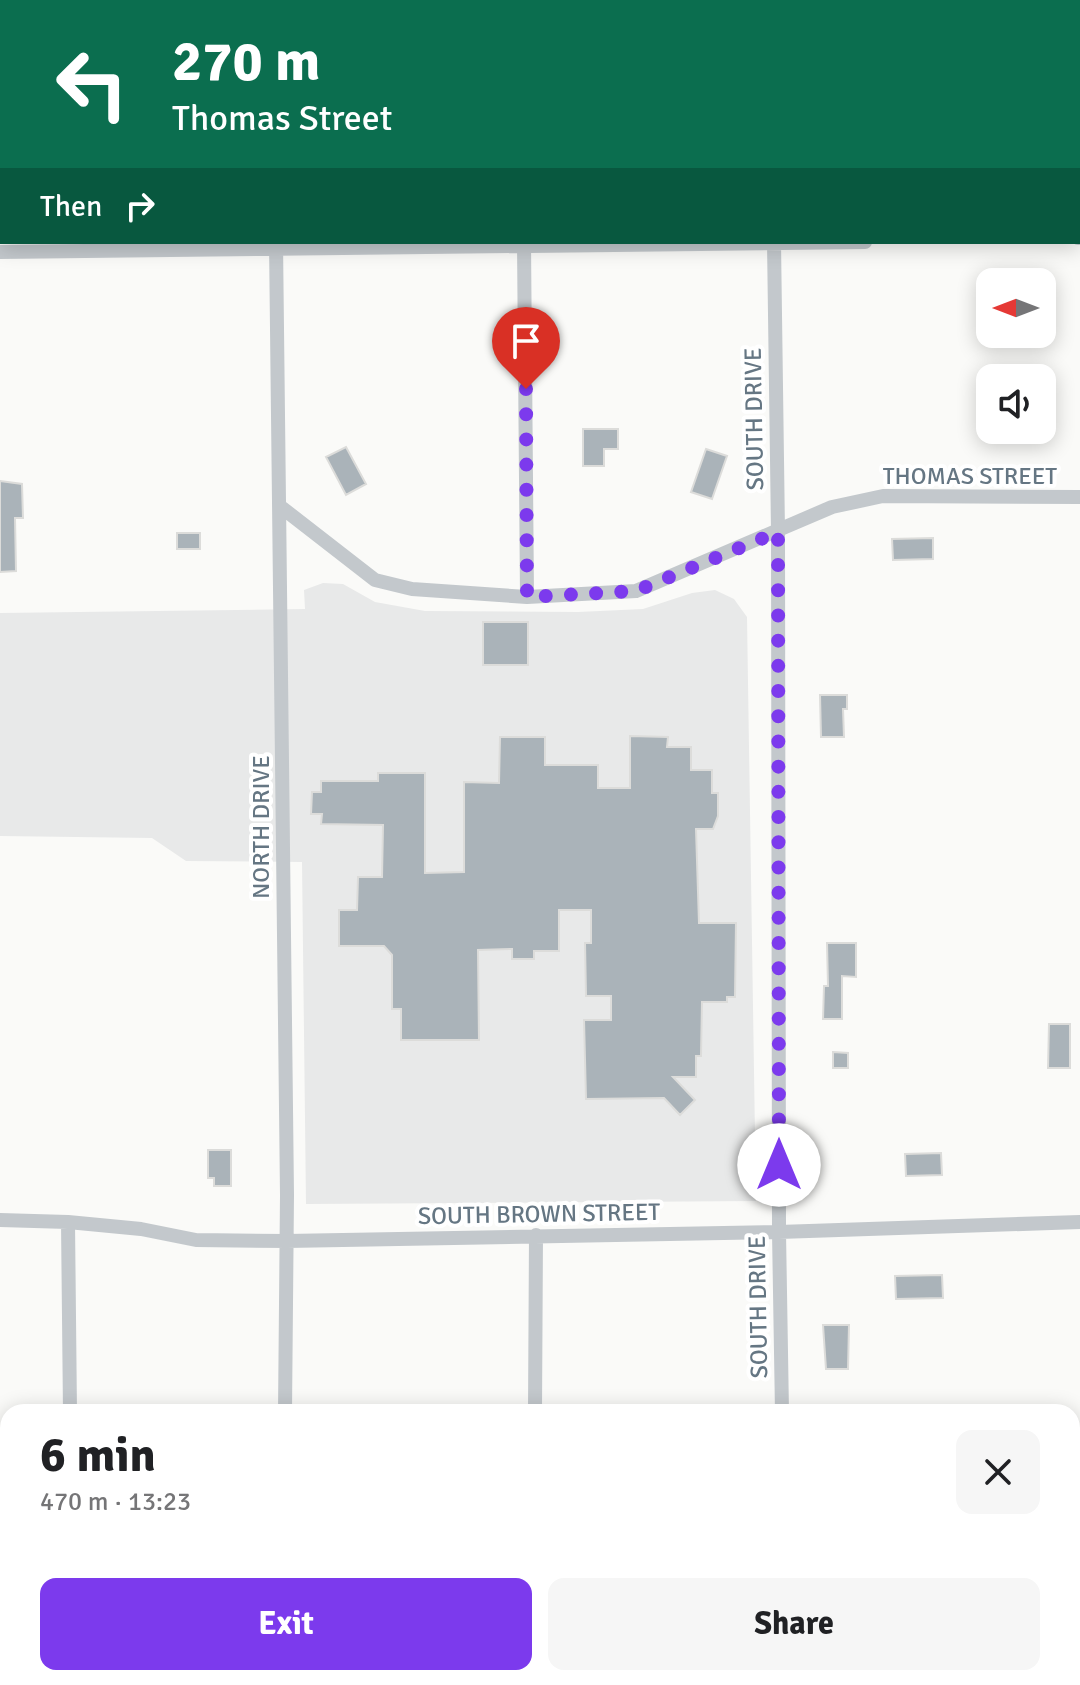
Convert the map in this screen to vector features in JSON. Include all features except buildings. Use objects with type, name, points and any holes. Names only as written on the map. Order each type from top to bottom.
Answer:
[{"type":"street","points":[[0,252],[276,245],[649,244]]},
{"type":"street","name":"SOUTH DRIVE","points":[[774,244],[782,1404]]},
{"type":"street","name":"NORTH DRIVE","points":[[276,245],[287,1241],[285,1404]]},
{"type":"street","points":[[524,245],[527,597]]},
{"type":"street","name":"THOMAS STREET","points":[[281,507],[375,580],[412,589],[527,597],[636,591],[832,507],[883,496],[1080,497]]},
{"type":"street","name":"SOUTH BROWN STREET","points":[[0,1220],[141,1229],[196,1240],[287,1241],[779,1232],[1080,1222]]},
{"type":"street","points":[[68,1222],[70,1404]]},
{"type":"street","points":[[535,1404],[536,1235]]},
{"type":"shaded area","points":[[323,583],[343,584],[375,602],[425,611],[578,612],[643,609],[692,593],[715,590],[734,599],[747,617],[756,1201],[306,1204],[302,862],[186,861],[152,838],[0,836],[0,613],[305,609],[304,590]]},
{"type":"route","points":[[526,389],[527,597],[636,591],[778,532],[779,1165]]}]
